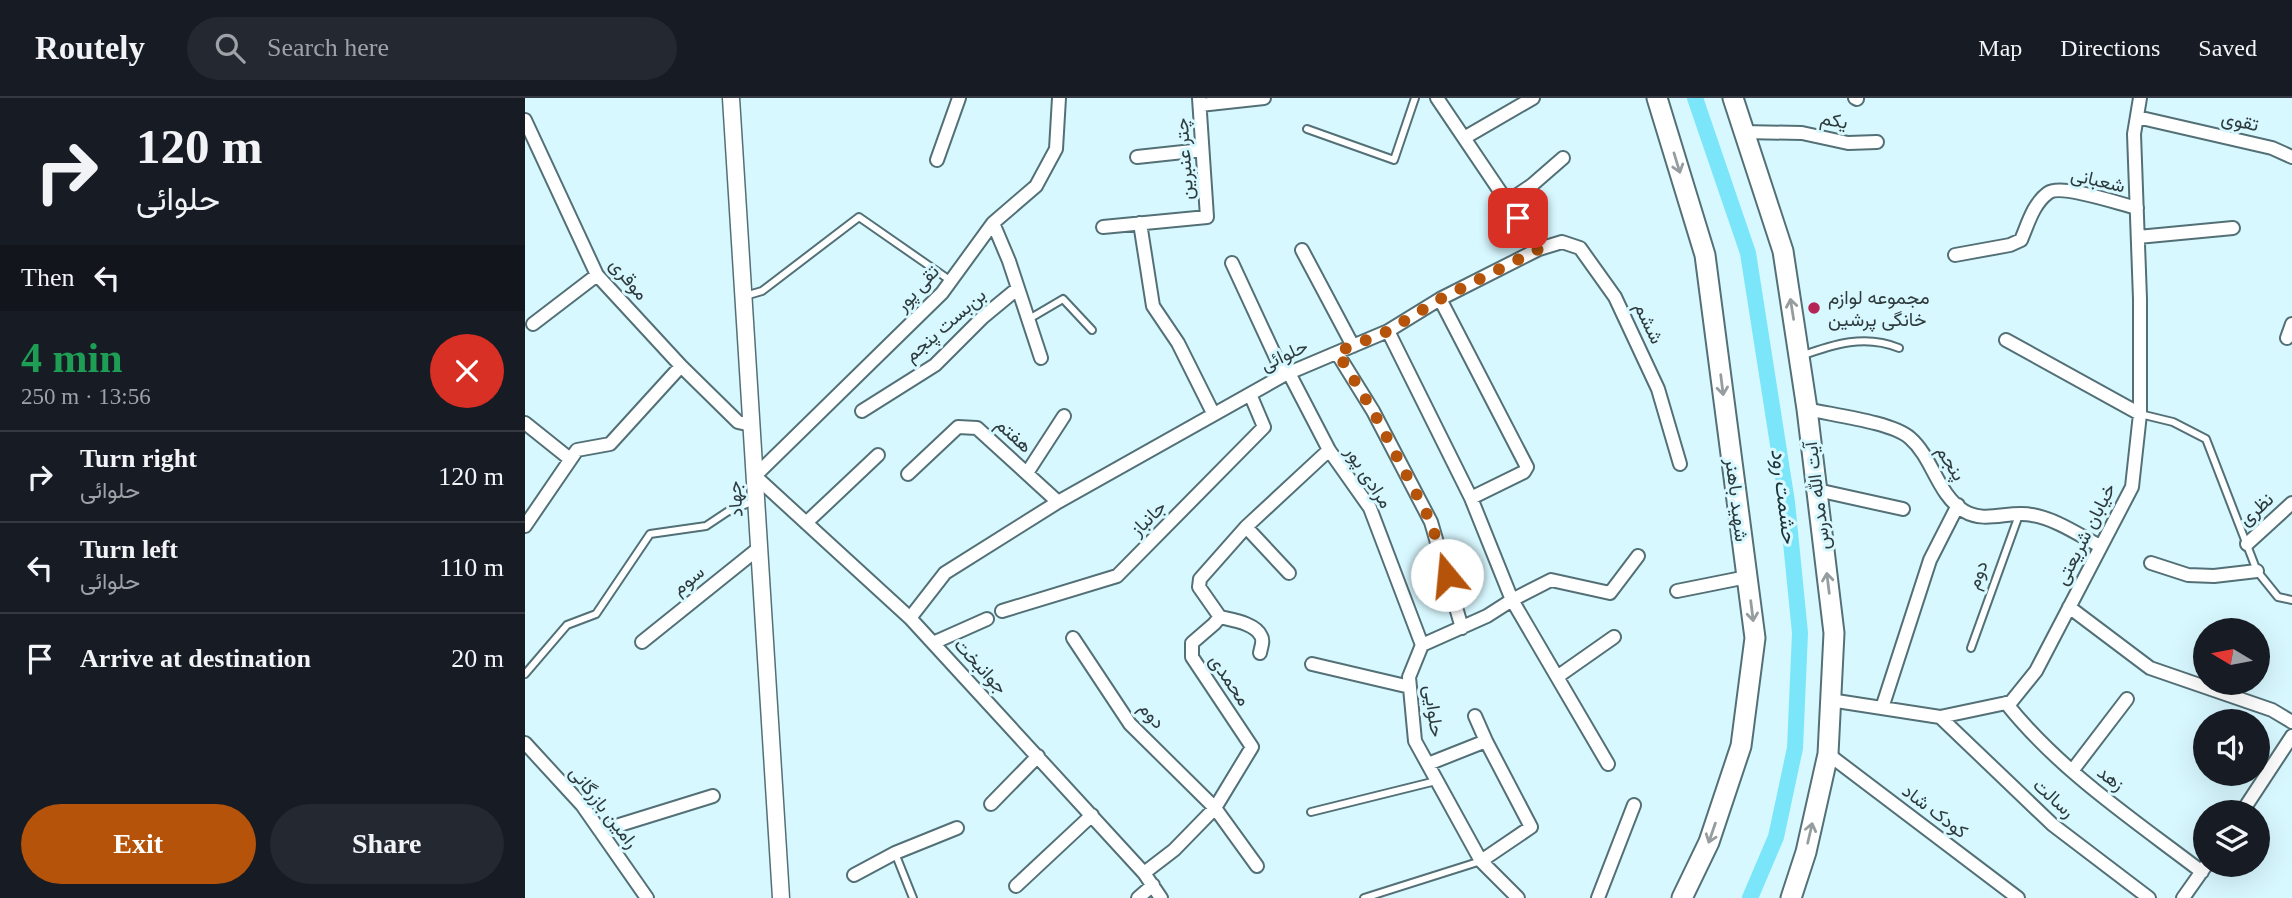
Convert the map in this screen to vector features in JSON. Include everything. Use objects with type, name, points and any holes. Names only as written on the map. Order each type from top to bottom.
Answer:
[{"type":"main road","name":"شهید باهنر","points":[[1657,98],[1705,255],[1755,638],[1741,746],[1709,842],[1682,898]]},
{"type":"main road","name":"آیت الله مدرس","points":[[1733,98],[1783,251],[1807,409],[1834,633],[1828,754],[1806,852],[1791,898]]},
{"type":"street","name":"جهاد","points":[[731,98],[781,898]]},
{"type":"street","points":[[937,160],[959,98]]},
{"type":"street","name":"تقی پور","points":[[755,477],[942,293],[993,223],[1036,186],[1056,149],[1059,98]]},
{"type":"street","points":[[1200,101],[1264,98]]},
{"type":"street","points":[[1437,98],[1539,249]]},
{"type":"street","points":[[1464,138],[1533,98]]},
{"type":"street","name":"خیابان شریعتی","points":[[2006,703],[2011,702],[2036,671],[2132,487],[2140,414],[2134,134],[2140,98]]},
{"type":"street","name":"چتر عنبرین","points":[[1140,223],[1207,217],[1200,101]]},
{"type":"street","name":"تقوی","points":[[2137,117],[2272,148],[2292,157]]},
{"type":"street","name":"موقری","points":[[525,120],[597,275],[681,366],[738,422],[751,425]]},
{"type":"street","name":"یکم","points":[[1742,132],[1802,133],[1848,143],[1877,142]]},
{"type":"street","points":[[1137,157],[1202,150]]},
{"type":"street","points":[[1507,202],[1563,158]]},
{"type":"street","name":"شعبانی","points":[[1955,255],[2010,245],[2021,240],[2038,203],[2050,191],[2064,190],[2137,208]]},
{"type":"street","points":[[993,223],[1009,261],[1041,358]]},
{"type":"street","points":[[1103,227],[1140,223],[1153,306],[1178,343],[1213,413]]},
{"type":"street","points":[[2138,237],[2233,228]]},
{"type":"street","name":"ششم","points":[[1539,249],[1562,242],[1580,248],[1615,297],[1658,389],[1680,464]]},
{"type":"street","name":"حلوائی","points":[[910,618],[945,573],[1058,502],[1286,374],[1388,331],[1440,299],[1539,249]]},
{"type":"street","points":[[1302,250],[1353,346]]},
{"type":"street","name":"مرادی پور","points":[[1232,263],[1286,374],[1329,450],[1370,508],[1422,645]]},
{"type":"street","points":[[533,324],[597,275]]},
{"type":"street","name":"بن‌بست پنجم","points":[[862,411],[935,365],[983,317],[1017,289]]},
{"type":"street","points":[[1440,299],[1527,467],[1524,472],[1471,498]]},
{"type":"street","points":[[2287,338],[2292,324]]},
{"type":"street","points":[[1388,331],[1471,498],[1512,600],[1608,764]]},
{"type":"street","points":[[2006,340],[2140,414]]},
{"type":"street","points":[[1337,352],[1373,411],[1431,522],[1462,628]]},
{"type":"street","points":[[525,524],[577,450],[610,444],[681,366]]},
{"type":"street","name":"جانباز","points":[[1002,611],[1118,576],[1264,428],[1250,394]]},
{"type":"street","name":"پنجم","points":[[1807,409],[1886,426],[1909,437],[1921,451],[1946,493],[1964,510],[1980,517],[2029,514],[2045,518],[2101,546]]},
{"type":"street","points":[[1027,473],[1064,416]]},
{"type":"street","points":[[525,423],[571,459]]},
{"type":"street","name":"هفتم","points":[[908,474],[958,427],[977,428],[1058,502]]},
{"type":"street","points":[[1260,653],[1261,634],[1250,626],[1220,617],[1199,587],[1200,579],[1245,527],[1329,450]]},
{"type":"street","points":[[806,523],[878,455]]},
{"type":"street","name":"جوانبخت","points":[[755,477],[910,618],[1144,873],[1161,898]]},
{"type":"street","points":[[1817,491],[1903,509]]},
{"type":"street","name":"نظری","points":[[2247,544],[2292,503]]},
{"type":"street","points":[[1882,708],[1930,560],[1958,505]]},
{"type":"street","points":[[1245,527],[1289,573]]},
{"type":"street","name":"سوم","points":[[642,642],[759,548]]},
{"type":"street","points":[[1422,645],[1462,628],[1551,580],[1611,593],[1638,556]]},
{"type":"street","points":[[2151,563],[2189,575],[2214,576],[2257,571]]},
{"type":"street","points":[[1677,591],[1747,577]]},
{"type":"street","points":[[2069,607],[2150,668],[2272,710],[2292,722]]},
{"type":"street","name":"محمدی","points":[[1144,873],[1174,850],[1215,807],[1252,747],[1192,657],[1192,643],[1220,617]]},
{"type":"street","points":[[933,643],[987,619]]},
{"type":"street","points":[[1557,677],[1614,636]]},
{"type":"street","name":"دوم","points":[[1073,638],[1131,724],[1215,807],[1257,866]]},
{"type":"street","name":"حلوایی","points":[[1422,645],[1409,677],[1415,741],[1481,861],[1518,898]]},
{"type":"street","points":[[1313,664],[1410,687]]},
{"type":"street","points":[[2072,771],[2127,699]]},
{"type":"street","points":[[1830,700],[1940,717],[2006,703]]},
{"type":"street","name":"زهد","points":[[2006,703],[2029,732],[2072,771],[2193,859]]},
{"type":"street","points":[[1475,716],[1531,827],[1481,861]]},
{"type":"street","name":"رسالت","points":[[1940,717],[2053,825],[2149,898]]},
{"type":"street","points":[[2250,800],[2292,736]]},
{"type":"street","points":[[1429,764],[1486,741]]},
{"type":"street","name":"رامین بازرگانی","points":[[525,743],[582,805],[647,898]]},
{"type":"street","name":"کودک شاد","points":[[1828,754],[2018,898]]},
{"type":"street","points":[[991,804],[1038,755]]},
{"type":"street","points":[[600,831],[713,796]]},
{"type":"street","points":[[1598,898],[1634,805]]},
{"type":"street","points":[[1016,886],[1092,815]]},
{"type":"street","points":[[854,875],[895,853],[957,828]]},
{"type":"street","points":[[2183,898],[2198,877]]},
{"type":"street","points":[[1138,898],[1153,885]]},
{"type":"lane","points":[[1307,129],[1394,160],[1416,98]]},
{"type":"lane","points":[[743,297],[762,291],[859,217],[951,281]]},
{"type":"lane","points":[[1028,320],[1063,299],[1092,330]]},
{"type":"lane","points":[[1799,356],[1834,344],[1858,341],[1884,342],[1899,348]]},
{"type":"lane","points":[[2140,414],[2173,422],[2206,439],[2257,571],[2278,597],[2292,600]]},
{"type":"lane","points":[[525,674],[567,625],[596,614],[650,534],[706,526],[727,512],[756,500]]},
{"type":"lane","name":"دوم","points":[[1971,648],[2019,514]]},
{"type":"lane","points":[[1311,812],[1438,780]]},
{"type":"lane","points":[[895,853],[913,898]]},
{"type":"lane","points":[[1364,898],[1481,861]]},
{"type":"waterway","name":"حشمت رود","points":[[1695,98],[1748,253],[1787,502],[1800,633],[1795,748],[1776,837],[1750,898]]},
{"type":"place","name":"مجموعه لوازم خانگی پرشین","points":[[1814,308]]},
{"type":"route","points":[[1447,575],[1431,522],[1373,411],[1337,352],[1388,331],[1440,299],[1539,249],[1518,218]]}]
